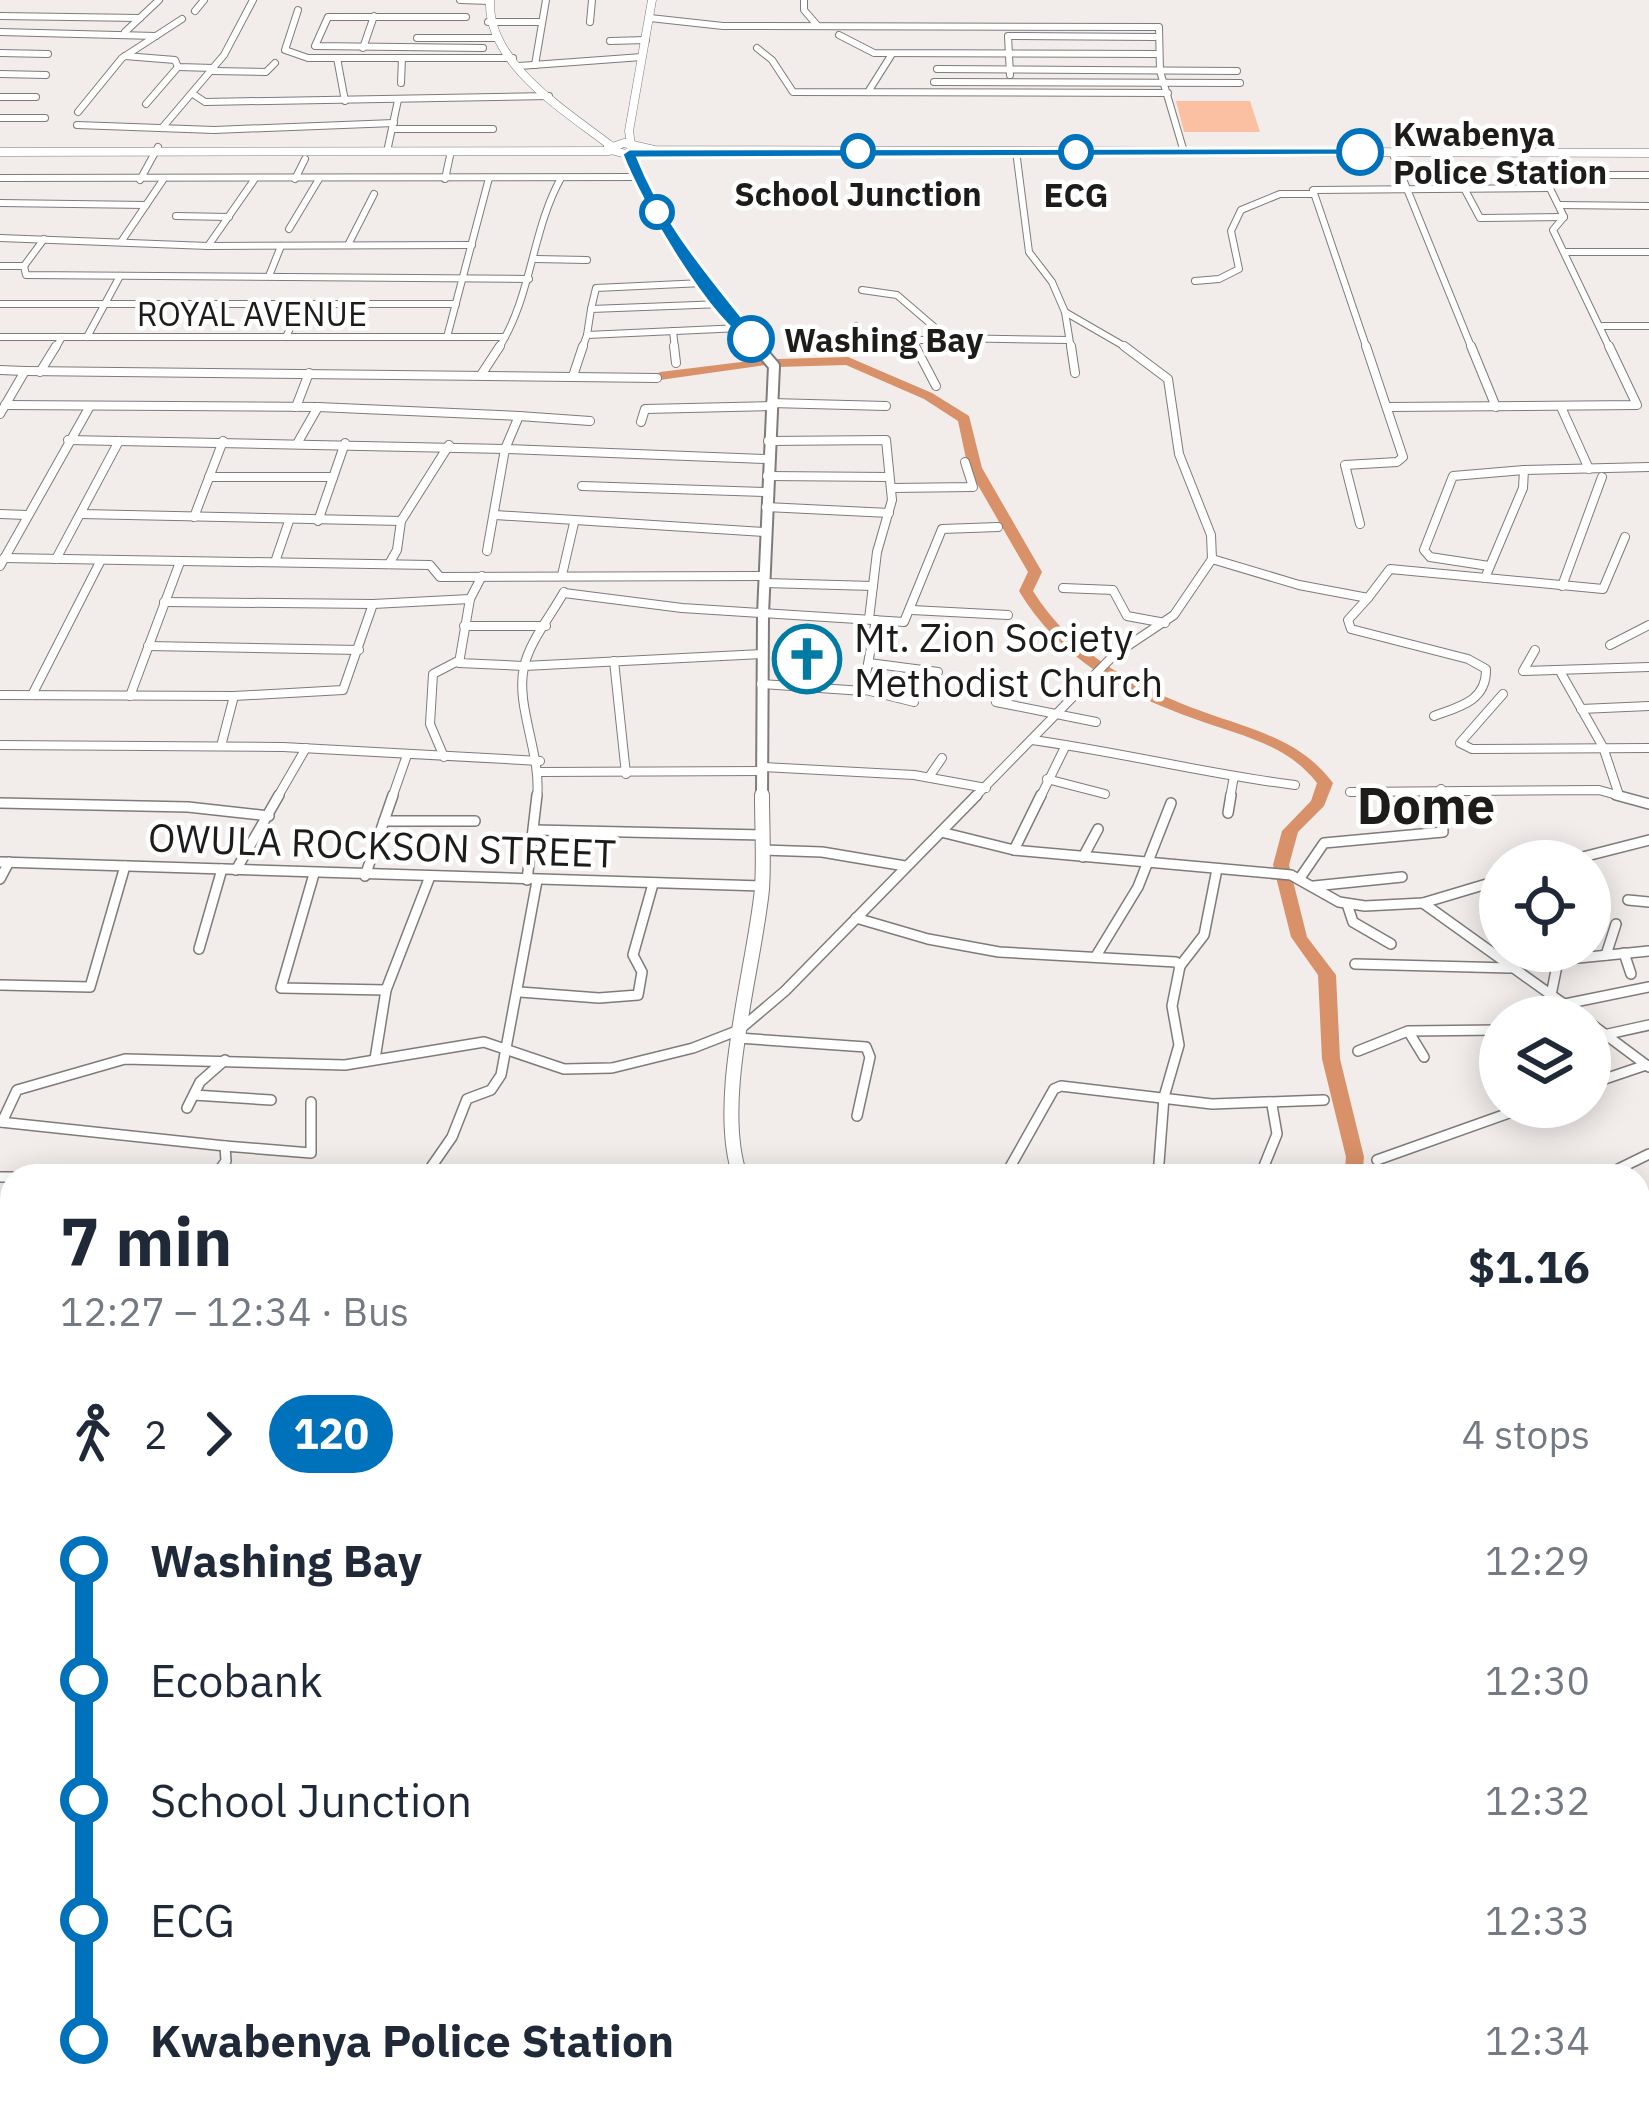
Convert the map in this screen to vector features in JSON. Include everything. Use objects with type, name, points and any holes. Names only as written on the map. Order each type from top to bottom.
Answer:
[{"type":"main road","points":[[490,0],[488,22],[496,38],[548,96],[637,177],[703,283],[773,361],[761,684],[762,886],[758,934],[738,1034],[731,1140],[737,1164]]},
{"type":"main road","points":[[637,177],[629,130],[652,0]]},
{"type":"main road","points":[[610,149],[1649,153]]},
{"type":"street","points":[[85,14],[96,0]]},
{"type":"street","points":[[125,32],[159,0]]},
{"type":"street","points":[[195,11],[204,0]]},
{"type":"street","points":[[162,128],[213,70],[253,0]]},
{"type":"street","points":[[460,0],[490,0]]},
{"type":"street","points":[[535,64],[546,0]]},
{"type":"street","points":[[590,22],[592,0]]},
{"type":"street","points":[[803,0],[804,10],[817,25]]},
{"type":"street","points":[[298,10],[285,50],[308,58],[535,64],[642,57]]},
{"type":"street","points":[[0,16],[140,18]]},
{"type":"street","points":[[363,48],[374,16]]},
{"type":"street","points":[[466,17],[326,17],[315,46],[483,48]]},
{"type":"street","points":[[414,49],[423,17]]},
{"type":"street","points":[[650,18],[723,26],[1161,28],[1155,37],[1158,54],[1184,152]]},
{"type":"street","points":[[78,112],[125,56],[182,20]]},
{"type":"street","points":[[488,22],[539,22]]},
{"type":"street","points":[[0,32],[157,36]]},
{"type":"street","points":[[838,35],[868,52],[892,54],[1158,54]]},
{"type":"street","points":[[1014,92],[1006,53],[1007,38],[1012,36],[1155,37]]},
{"type":"street","points":[[417,38],[496,38]]},
{"type":"street","points":[[610,41],[646,40]]},
{"type":"street","points":[[757,48],[772,60],[789,91],[1168,93]]},
{"type":"street","points":[[0,53],[48,54]]},
{"type":"street","points":[[868,92],[892,54]]},
{"type":"street","points":[[125,56],[176,61],[178,68]]},
{"type":"street","points":[[337,58],[345,101]]},
{"type":"street","points":[[401,83],[402,58]]},
{"type":"street","points":[[178,68],[263,72],[274,63]]},
{"type":"street","points":[[146,104],[178,68]]},
{"type":"street","points":[[937,69],[1237,71]]},
{"type":"street","points":[[1178,71],[1186,83]]},
{"type":"street","points":[[0,74],[46,75]]},
{"type":"street","points":[[934,82],[1240,83]]},
{"type":"street","points":[[278,102],[280,90]]},
{"type":"street","points":[[193,94],[205,102]]},
{"type":"street","points":[[184,104],[548,96]]},
{"type":"street","points":[[0,97],[36,97]]},
{"type":"street","points":[[388,147],[398,100]]},
{"type":"street","points":[[0,118],[45,118]]},
{"type":"street","points":[[77,124],[493,129]]},
{"type":"street","points":[[157,149],[610,149]]},
{"type":"street","points":[[140,180],[157,149]]},
{"type":"street","points":[[0,150],[610,149]]},
{"type":"street","points":[[445,179],[451,151]]},
{"type":"street","points":[[1016,152],[1026,244],[1052,282],[1065,312],[1075,373]]},
{"type":"street","points":[[1392,152],[1496,407]]},
{"type":"street","points":[[1532,152],[1564,217]]},
{"type":"street","points":[[295,179],[304,159]]},
{"type":"street","points":[[1542,172],[1649,175]]},
{"type":"street","points":[[1606,175],[1614,187]]},
{"type":"street","points":[[0,178],[637,177]]},
{"type":"street","points":[[447,337],[489,178]]},
{"type":"street","points":[[481,375],[516,321],[549,200],[561,178]]},
{"type":"street","points":[[289,229],[319,179]]},
{"type":"street","points":[[208,246],[254,180]]},
{"type":"street","points":[[121,242],[163,181]]},
{"type":"street","points":[[1464,188],[1480,218],[1564,217]]},
{"type":"street","points":[[1360,524],[1345,465],[1403,459],[1315,189],[1550,188]]},
{"type":"street","points":[[348,245],[374,194]]},
{"type":"street","points":[[1195,280],[1220,280],[1239,269],[1232,231],[1241,210],[1280,194],[1314,194]]},
{"type":"street","points":[[0,203],[146,205]]},
{"type":"street","points":[[1559,205],[1649,206]]},
{"type":"street","points":[[176,216],[229,217]]},
{"type":"street","points":[[1387,407],[1637,405],[1553,230],[1564,217]]},
{"type":"street","points":[[0,238],[208,246],[472,245]]},
{"type":"street","points":[[44,239],[24,266],[26,275],[529,279]]},
{"type":"street","points":[[269,276],[280,246]]},
{"type":"street","points":[[1565,252],[1649,252]]},
{"type":"street","points":[[535,259],[587,260]]},
{"type":"street","points":[[0,266],[24,266]]},
{"type":"street","points":[[87,338],[120,276]]},
{"type":"street","points":[[573,376],[594,289],[703,283]]},
{"type":"street","points":[[862,290],[897,295],[946,338]]},
{"type":"street","points":[[0,304],[456,304]]},
{"type":"street","points":[[591,308],[723,304]]},
{"type":"street","points":[[286,337],[301,305]]},
{"type":"street","points":[[738,1034],[1114,656],[1165,623],[1212,559],[1211,535],[1175,440],[1168,379],[1148,360],[1065,312]]},
{"type":"street","points":[[856,326],[865,343],[946,338],[1069,340]]},
{"type":"street","points":[[1603,326],[1649,326]]},
{"type":"street","points":[[586,335],[741,328]]},
{"type":"street","points":[[674,332],[676,363]]},
{"type":"street","name":"ROYAL AVENUE","points":[[0,337],[505,337]]},
{"type":"street","points":[[40,372],[62,338]]},
{"type":"street","points":[[913,343],[936,386]]},
{"type":"street","points":[[0,370],[657,378]]},
{"type":"street","points":[[2,406],[25,371]]},
{"type":"street","points":[[296,407],[310,373]]},
{"type":"street","points":[[2,406],[318,407],[590,421]]},
{"type":"street","points":[[90,406],[2,562],[389,564],[433,566],[437,577],[565,575],[873,586]]},
{"type":"street","points":[[641,422],[643,410],[649,409],[886,406]]},
{"type":"street","points":[[298,442],[318,407]]},
{"type":"street","points":[[1561,407],[1589,469]]},
{"type":"street","points":[[487,551],[505,449],[519,416]]},
{"type":"street","points":[[768,441],[884,439],[892,488],[877,552],[866,690]]},
{"type":"street","points":[[68,440],[345,443],[767,459]]},
{"type":"street","points":[[56,559],[119,441]]},
{"type":"street","points":[[194,517],[223,441]]},
{"type":"street","points":[[318,521],[345,443]]},
{"type":"street","points":[[389,564],[398,550],[400,521],[449,446]]},
{"type":"street","points":[[892,488],[973,487],[964,462]]},
{"type":"street","points":[[1489,566],[1430,557],[1424,550],[1453,476],[1649,467]]},
{"type":"street","points":[[1485,578],[1519,498],[1524,470]]},
{"type":"street","points":[[767,476],[889,477]]},
{"type":"street","points":[[209,477],[333,477]]},
{"type":"street","points":[[1562,586],[1602,477]]},
{"type":"street","points":[[582,486],[766,492]]},
{"type":"street","points":[[766,507],[889,513]]},
{"type":"street","points":[[0,514],[26,514]]},
{"type":"street","points":[[81,514],[400,521]]},
{"type":"street","points":[[495,515],[765,532]]},
{"type":"street","points":[[275,562],[289,521]]},
{"type":"street","points":[[433,1164],[452,1137],[467,1099],[498,1084],[509,1047],[520,992],[540,766],[524,691],[524,666],[564,593],[574,523]]},
{"type":"street","points":[[564,593],[763,614],[904,622],[942,529],[998,527]]},
{"type":"street","points":[[1434,716],[1472,703],[1487,680],[1486,669],[1468,659],[1351,629],[1348,620],[1390,569],[1597,590],[1607,586],[1624,537]]},
{"type":"street","points":[[1212,559],[1299,585],[1368,598]]},
{"type":"street","points":[[32,695],[101,560]]},
{"type":"street","points":[[130,696],[180,562]]},
{"type":"street","points":[[456,662],[470,599],[482,576]]},
{"type":"street","points":[[1063,588],[1113,590],[1127,616],[1165,623]]},
{"type":"street","points":[[164,602],[373,604],[470,599]]},
{"type":"street","points":[[0,695],[234,696],[343,690],[373,604]]},
{"type":"street","points":[[912,610],[1008,615]]},
{"type":"street","points":[[1610,645],[1649,625]]},
{"type":"street","points":[[464,626],[546,626]]},
{"type":"street","points":[[148,646],[358,650]]},
{"type":"street","points":[[1535,650],[1522,671],[1649,667]]},
{"type":"street","points":[[444,758],[430,724],[433,674],[456,662],[524,666],[762,654]]},
{"type":"street","points":[[614,661],[626,774]]},
{"type":"street","points":[[869,664],[938,672]]},
{"type":"street","points":[[1561,673],[1603,747],[1618,792]]},
{"type":"street","points":[[761,684],[866,690],[914,702]]},
{"type":"street","points":[[1503,694],[1460,743],[1472,749],[1649,748]]},
{"type":"street","points":[[221,746],[234,696]]},
{"type":"street","points":[[996,703],[1096,722]]},
{"type":"street","points":[[1581,709],[1649,706]]},
{"type":"street","points":[[1032,740],[1121,752],[1201,773],[1295,785]]},
{"type":"street","points":[[0,745],[306,748],[626,774],[763,769],[929,777],[986,788]]},
{"type":"street","points":[[1014,850],[1066,745]]},
{"type":"street","points":[[236,870],[306,748]]},
{"type":"street","points":[[365,876],[406,755]]},
{"type":"street","points":[[929,777],[942,758]]},
{"type":"street","points":[[1228,813],[1234,776]]},
{"type":"street","points":[[1047,779],[1106,794]]},
{"type":"street","points":[[1295,876],[1324,843],[1443,832],[1441,789]]},
{"type":"street","points":[[1350,793],[1441,789],[1618,792],[1649,804]]},
{"type":"street","points":[[0,803],[188,807],[269,816]]},
{"type":"street","points":[[1096,956],[1148,864],[1171,803]]},
{"type":"street","points":[[384,820],[476,820]]},
{"type":"street","points":[[1083,857],[1098,829]]},
{"type":"street","points":[[534,830],[763,836]]},
{"type":"street","points":[[941,832],[1014,850],[1295,876],[1347,904],[1423,903],[1479,886]]},
{"type":"street","points":[[1611,850],[1649,840]]},
{"type":"street","points":[[763,850],[823,852],[905,866]]},
{"type":"street","points":[[0,880],[4,862]]},
{"type":"street","name":"OWULA ROCKSON STREET","points":[[4,862],[762,886]]},
{"type":"street","points":[[0,985],[90,988],[124,866]]},
{"type":"street","points":[[1159,1164],[1164,1097],[1179,1039],[1172,1006],[1180,966],[1195,952],[1208,925],[1217,868]]},
{"type":"street","points":[[199,949],[222,869]]},
{"type":"street","points":[[314,874],[281,988],[386,990]]},
{"type":"street","points":[[1314,886],[1402,877]]},
{"type":"street","points":[[375,1059],[386,990],[429,879]]},
{"type":"street","points":[[520,992],[599,998],[638,994],[642,976],[633,955],[653,884]]},
{"type":"street","points":[[1628,900],[1649,902]]},
{"type":"street","points":[[1423,903],[1479,945]]},
{"type":"street","points":[[1347,904],[1353,922],[1391,944]]},
{"type":"street","points":[[856,918],[928,939],[999,952],[1168,961],[1180,966]]},
{"type":"street","points":[[1611,940],[1616,924]]},
{"type":"street","points":[[1611,954],[1649,951]]},
{"type":"street","points":[[1624,953],[1631,974]]},
{"type":"street","points":[[1355,964],[1479,967]]},
{"type":"street","points":[[1516,972],[1551,995],[1556,972]]},
{"type":"street","points":[[1605,996],[1649,987]]},
{"type":"street","points":[[1611,1037],[1649,1025]]},
{"type":"street","points":[[1358,1051],[1377,1040],[1437,1027],[1479,1029]]},
{"type":"street","points":[[311,1102],[311,1153],[1,1122],[17,1090],[124,1059],[323,1066],[463,1044],[509,1047],[541,1064],[585,1070],[651,1060],[738,1034],[866,1047],[870,1057],[857,1116]]},
{"type":"street","points":[[1410,1034],[1424,1057]]},
{"type":"street","points":[[1611,1038],[1648,1066]]},
{"type":"street","points":[[188,1108],[200,1082],[225,1060]]},
{"type":"street","points":[[1611,1077],[1648,1066]]},
{"type":"street","points":[[1012,1164],[1057,1087],[1272,1105],[1288,1099],[1324,1100]]},
{"type":"street","points":[[194,1095],[271,1100]]},
{"type":"street","points":[[1264,1164],[1277,1134],[1272,1105]]},
{"type":"street","points":[[1377,1160],[1479,1124]]},
{"type":"street","points":[[224,1164],[225,1146]]},
{"type":"shaded area","points":[[1176,101],[1250,101],[1260,132],[1184,132]]},
{"type":"waterway","points":[[778,363],[848,361],[928,396],[964,419],[975,468],[1035,572],[1026,591],[1049,623],[1098,668]]},
{"type":"waterway","points":[[660,376],[767,363]]},
{"type":"waterway","points":[[1106,673],[1184,710],[1280,745],[1313,767],[1325,783],[1318,803],[1290,831],[1281,865],[1299,937],[1327,975],[1331,1059],[1354,1164]]},
{"type":"bus line","name":"120","points":[[751,339],[685,259],[646,196],[629,154],[1360,152]]},
{"type":"place","name":"School Junction","points":[[858,151]]},
{"type":"place","name":"ECG","points":[[1076,152]]},
{"type":"place","name":"Kwabenya Police Station","points":[[1360,152]]},
{"type":"place","name":"Washing Bay","points":[[751,339]]},
{"type":"place","name":"Mt. Zion Society Methodist Church","points":[[807,659]]},
{"type":"district","name":"Dome","points":[[1426,805]]}]
